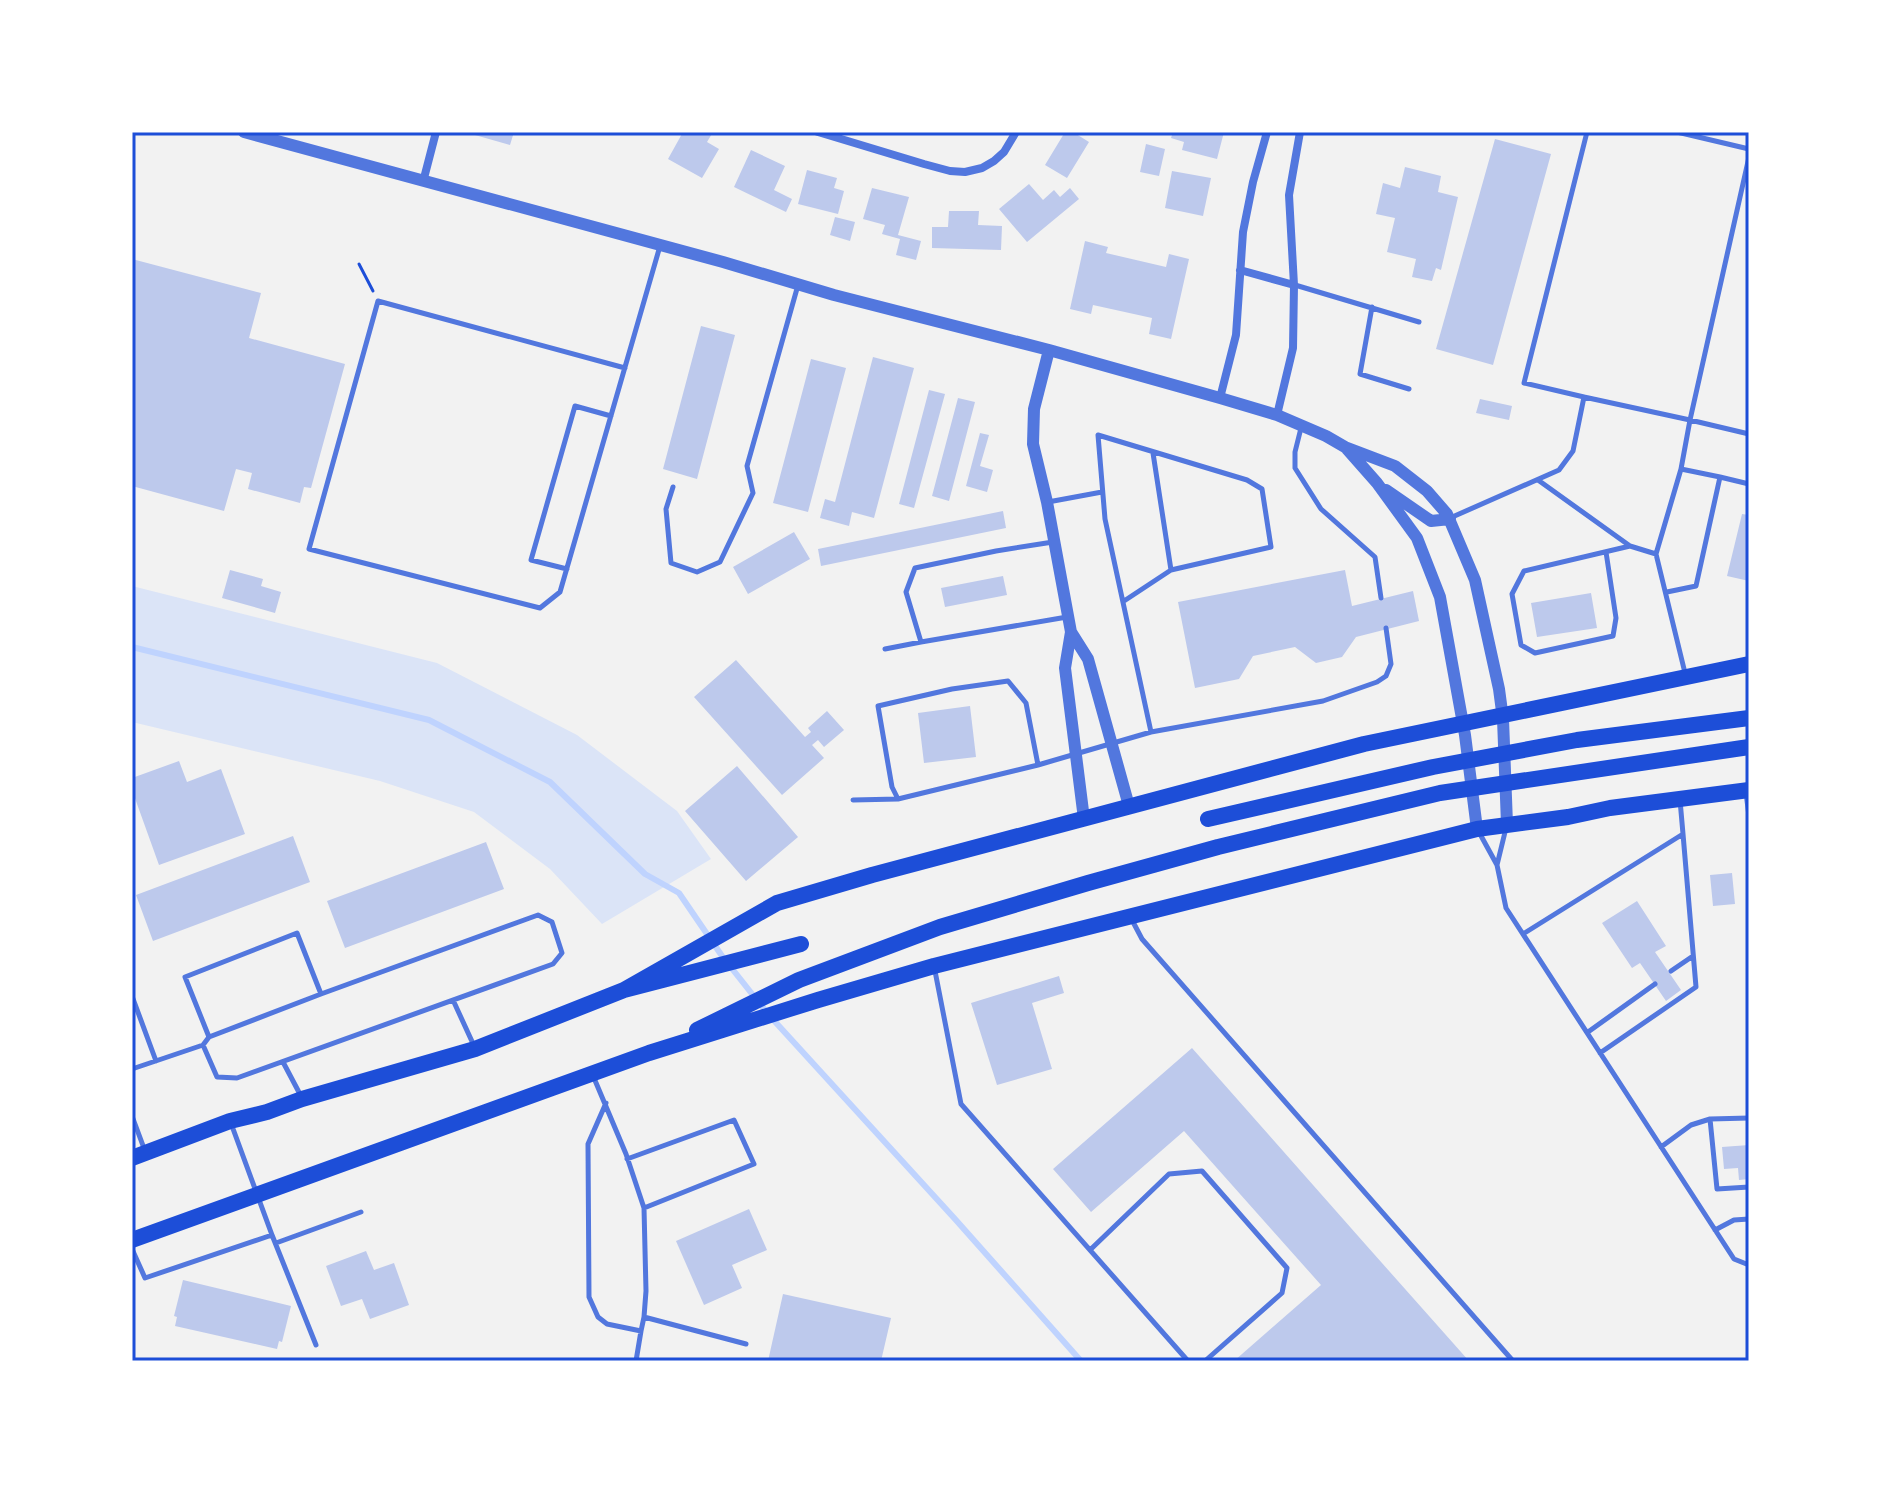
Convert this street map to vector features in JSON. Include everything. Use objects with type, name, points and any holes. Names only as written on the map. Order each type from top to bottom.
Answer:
[{"type":"main road","points":[[624,990],[777,903],[872,875],[1364,744],[1749,664]]},
{"type":"main road","points":[[1208,819],[1433,767],[1577,740],[1749,718]]},
{"type":"main road","points":[[649,1053],[799,980],[940,927],[1088,883],[1218,847],[1440,793],[1749,747]]},
{"type":"main road","points":[[132,1240],[649,1053],[934,966],[1477,829],[1747,791]]},
{"type":"main road","points":[[139,1155],[230,1121],[475,1049],[624,990],[801,944]]},
{"type":"street","points":[[244,132],[1220,398],[1277,415],[1395,466],[1427,491],[1450,519],[1475,580],[1499,689],[1507,824]]},
{"type":"street","points":[[423,182],[436,132]]},
{"type":"street","points":[[818,132],[950,171],[965,172],[994,161],[1004,152],[1016,132]]},
{"type":"street","points":[[1220,398],[1236,335],[1243,232],[1267,132]]},
{"type":"street","points":[[1277,415],[1293,348],[1294,285],[1289,195],[1300,132]]},
{"type":"street","points":[[1240,270],[1294,285]]},
{"type":"street","points":[[1049,350],[1034,409],[1033,444],[1071,632],[1065,668],[1084,819]]},
{"type":"street","points":[[1345,447],[1377,483],[1417,538],[1440,597],[1463,723],[1477,829]]},
{"type":"street","points":[[1377,483],[1431,521],[1450,519]]},
{"type":"street","points":[[1071,632],[1088,659],[1129,806]]},
{"type":"lane","points":[[1587,132],[1524,383],[1749,434]]},
{"type":"lane","points":[[1677,132],[1749,149]]},
{"type":"lane","points":[[1686,677],[1656,554],[1681,469],[1749,157]]},
{"type":"lane","points":[[625,368],[378,301],[309,549],[540,608],[560,592],[661,245]]},
{"type":"lane","points":[[673,487],[666,509],[671,563],[697,572],[720,562],[753,493],[747,466],[798,284]]},
{"type":"lane","points":[[1294,285],[1419,322]]},
{"type":"lane","points":[[1372,307],[1360,374],[1409,389]]},
{"type":"lane","points":[[1450,519],[1559,470],[1573,451],[1584,397]]},
{"type":"lane","points":[[567,569],[531,560],[575,406],[611,416]]},
{"type":"lane","points":[[1302,425],[1295,452],[1295,468],[1321,509],[1375,557],[1381,598]]},
{"type":"lane","points":[[1124,601],[1171,570],[1271,547],[1262,489],[1247,480],[1098,435],[1105,519],[1151,732]]},
{"type":"lane","points":[[1153,453],[1171,570]]},
{"type":"lane","points":[[1681,469],[1749,484]]},
{"type":"lane","points":[[1666,592],[1696,586],[1720,477]]},
{"type":"lane","points":[[1538,480],[1630,546],[1656,554]]},
{"type":"lane","points":[[1047,502],[1102,492]]},
{"type":"lane","points":[[921,642],[906,592],[915,568],[1055,541]]},
{"type":"lane","points":[[1606,552],[1616,618],[1613,636],[1535,653],[1521,645],[1512,594],[1524,571],[1630,546]]},
{"type":"lane","points":[[885,649],[1068,617]]},
{"type":"lane","points":[[853,800],[898,799],[1038,765],[1151,732],[1323,701],[1386,676],[1391,664],[1386,628]]},
{"type":"lane","points":[[898,799],[892,787],[878,706],[952,689],[1008,681],[1026,703],[1038,765]]},
{"type":"lane","points":[[1747,791],[1749,816]]},
{"type":"lane","points":[[1600,1053],[1696,987],[1679,799]]},
{"type":"lane","points":[[1497,865],[1507,824]]},
{"type":"lane","points":[[1477,829],[1497,865],[1506,908],[1734,1259],[1749,1265]]},
{"type":"lane","points":[[1523,934],[1683,834]]},
{"type":"lane","points":[[132,1069],[203,1045],[209,1037],[321,994],[538,915],[552,922],[562,953],[553,964],[237,1078],[217,1077],[203,1045]]},
{"type":"lane","points":[[1130,916],[1142,939],[1513,1361]]},
{"type":"lane","points":[[209,1037],[185,977],[283,938],[297,933],[321,994]]},
{"type":"lane","points":[[1671,971],[1693,955]]},
{"type":"lane","points":[[934,966],[961,1104],[1188,1361]]},
{"type":"lane","points":[[1588,1032],[1655,984]]},
{"type":"lane","points":[[132,996],[156,1061]]},
{"type":"lane","points":[[453,1000],[475,1049]]},
{"type":"lane","points":[[283,1062],[302,1099]]},
{"type":"lane","points":[[592,1073],[644,1208],[644,1317],[636,1361]]},
{"type":"lane","points":[[606,1103],[588,1144],[589,1297],[598,1317],[607,1324],[641,1331]]},
{"type":"lane","points":[[132,1116],[139,1155]]},
{"type":"lane","points":[[1661,1147],[1691,1125],[1710,1119],[1749,1118]]},
{"type":"lane","points":[[1710,1119],[1717,1189],[1749,1187]]},
{"type":"lane","points":[[627,1159],[734,1120],[754,1164],[644,1208]]},
{"type":"lane","points":[[230,1121],[316,1345]]},
{"type":"lane","points":[[1090,1250],[1169,1174],[1202,1171],[1287,1268],[1282,1293],[1205,1361]]},
{"type":"lane","points":[[276,1243],[361,1212]]},
{"type":"lane","points":[[1715,1230],[1734,1220],[1749,1219]]},
{"type":"lane","points":[[132,1249],[145,1278],[272,1235]]},
{"type":"lane","points":[[644,1317],[746,1344]]},
{"type":"path","points":[[359,264],[378,301]]},
{"type":"shaded area","points":[[132,586],[437,663],[577,735],[677,811],[711,859],[602,924],[550,869],[474,812],[380,781],[132,722]]},
{"type":"building","points":[[476,132],[514,132],[510,145],[475,135]]},
{"type":"building","points":[[683,132],[713,132],[707,142],[719,149],[702,178],[668,159]]},
{"type":"building","points":[[1065,132],[1073,132],[1089,142],[1067,178],[1045,165]]},
{"type":"building","points":[[1173,132],[1224,132],[1217,159],[1182,150],[1184,142],[1171,138]]},
{"type":"building","points":[[1495,139],[1551,154],[1493,365],[1436,349]]},
{"type":"building","points":[[1146,144],[1165,149],[1159,176],[1140,172]]},
{"type":"building","points":[[751,150],[785,166],[774,190],[792,199],[786,212],[734,187]]},
{"type":"building","points":[[1405,167],[1441,176],[1438,192],[1458,197],[1441,270],[1436,268],[1432,281],[1412,277],[1416,259],[1387,252],[1395,218],[1376,214],[1383,183],[1400,188]]},
{"type":"building","points":[[807,170],[837,178],[834,188],[844,191],[838,214],[798,204]]},
{"type":"building","points":[[1172,171],[1211,178],[1203,216],[1165,208]]},
{"type":"building","points":[[1029,184],[1043,200],[1054,190],[1060,197],[1070,188],[1079,199],[1027,242],[999,209]]},
{"type":"building","points":[[872,188],[909,197],[898,235],[921,241],[916,260],[896,255],[900,239],[882,234],[885,225],[863,219]]},
{"type":"building","points":[[949,211],[979,211],[978,225],[1002,226],[1001,250],[932,248],[932,227],[948,227]]},
{"type":"building","points":[[835,217],[855,222],[850,241],[830,235]]},
{"type":"building","points":[[1085,241],[1108,247],[1106,253],[1166,267],[1169,254],[1189,259],[1171,339],[1149,334],[1152,318],[1093,305],[1091,314],[1070,309]]},
{"type":"building","points":[[132,259],[261,293],[249,338],[345,364],[311,488],[304,487],[300,503],[248,489],[252,473],[236,469],[224,511],[132,486]]},
{"type":"building","points":[[701,326],[735,335],[697,479],[663,469]]},
{"type":"building","points":[[873,357],[914,368],[874,518],[852,512],[849,526],[820,518],[825,499],[835,502]]},
{"type":"building","points":[[811,359],[846,368],[808,512],[773,503]]},
{"type":"building","points":[[929,390],[945,394],[914,508],[899,504]]},
{"type":"building","points":[[958,398],[975,402],[949,501],[932,496]]},
{"type":"building","points":[[1480,399],[1512,406],[1509,420],[1476,413]]},
{"type":"building","points":[[980,433],[989,435],[980,466],[993,470],[987,492],[966,486]]},
{"type":"building","points":[[1003,511],[1006,528],[821,566],[818,549]]},
{"type":"building","points":[[1742,514],[1749,515],[1749,581],[1727,576]]},
{"type":"building","points":[[794,532],[810,559],[748,594],[733,567]]},
{"type":"building","points":[[230,570],[263,579],[261,586],[281,592],[275,613],[222,598]]},
{"type":"building","points":[[1345,570],[1352,606],[1413,591],[1419,621],[1356,637],[1342,657],[1316,663],[1295,647],[1253,656],[1239,679],[1195,688],[1178,602]]},
{"type":"building","points":[[1003,576],[1007,595],[945,607],[941,588]]},
{"type":"building","points":[[1591,593],[1597,628],[1537,637],[1531,603]]},
{"type":"building","points":[[736,660],[805,737],[811,732],[808,728],[827,711],[844,730],[824,747],[818,740],[812,745],[824,758],[782,795],[694,697]]},
{"type":"building","points":[[970,706],[976,757],[924,763],[918,713]]},
{"type":"building","points":[[179,761],[187,782],[221,769],[245,834],[159,865],[132,790],[132,778]]},
{"type":"building","points":[[737,766],[798,837],[746,881],[685,811]]},
{"type":"building","points":[[293,836],[310,882],[153,941],[136,895]]},
{"type":"building","points":[[486,842],[504,889],[345,948],[327,901]]},
{"type":"building","points":[[1732,873],[1735,904],[1713,906],[1710,875]]},
{"type":"building","points":[[1637,901],[1666,946],[1655,952],[1681,990],[1666,1001],[1640,963],[1632,968],[1602,923]]},
{"type":"building","points":[[1059,976],[1064,993],[1032,1003],[1052,1069],[997,1085],[971,1003]]},
{"type":"building","points":[[1192,1048],[1469,1361],[1234,1361],[1321,1285],[1184,1131],[1091,1212],[1053,1169]]},
{"type":"building","points":[[1749,1145],[1749,1179],[1739,1180],[1738,1168],[1724,1169],[1722,1147]]},
{"type":"building","points":[[749,1209],[767,1250],[732,1265],[742,1288],[704,1305],[676,1241]]},
{"type":"building","points":[[366,1251],[374,1270],[394,1263],[409,1305],[370,1319],[362,1299],[341,1306],[326,1266]]},
{"type":"building","points":[[183,1280],[291,1306],[282,1342],[279,1341],[277,1349],[175,1326],[177,1317],[174,1316]]},
{"type":"building","points":[[783,1294],[891,1318],[881,1361],[768,1361]]},
{"type":"waterway","points":[[132,647],[429,720],[550,782],[645,874],[679,893],[722,956],[768,1014],[1081,1361]]}]
